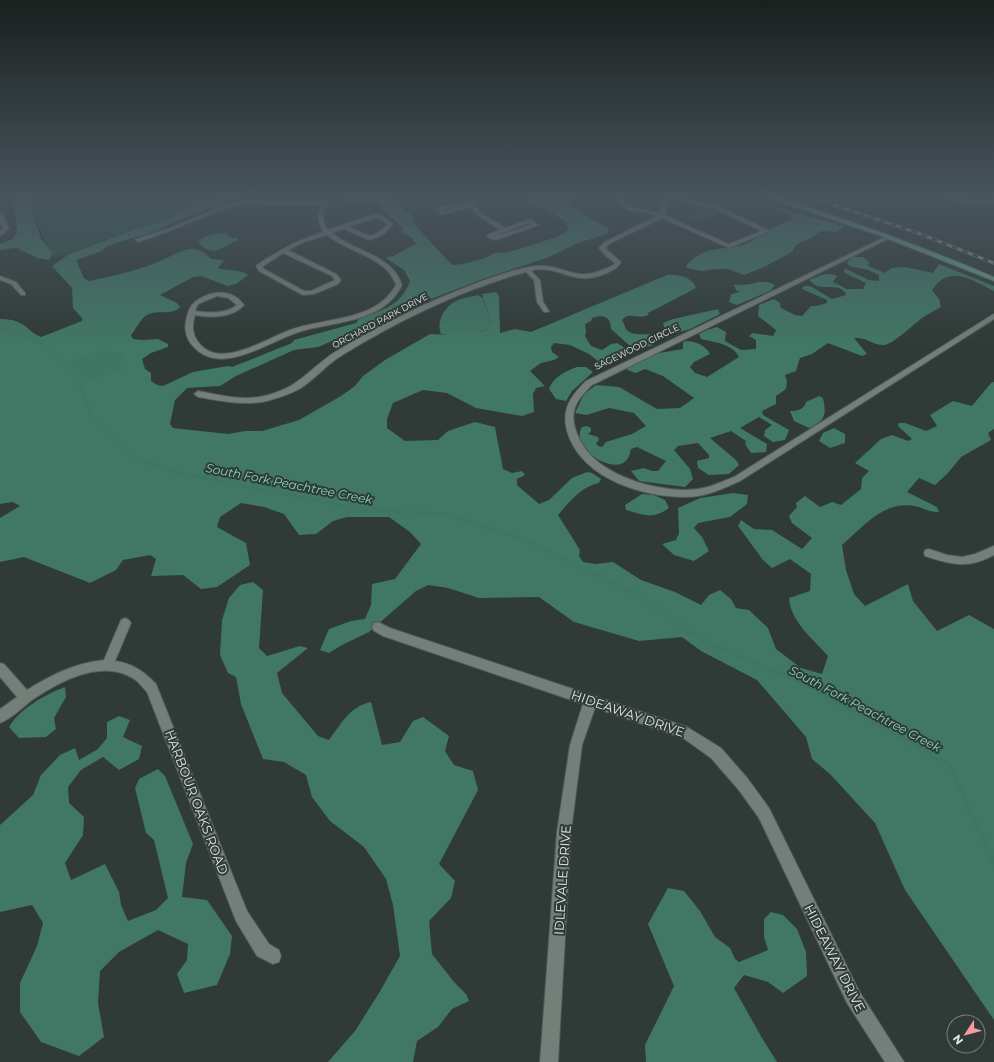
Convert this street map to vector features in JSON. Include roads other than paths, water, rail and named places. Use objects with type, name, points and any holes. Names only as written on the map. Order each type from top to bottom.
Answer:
[{"type":"main road","points":[[910,246],[994,279]]},
{"type":"street","points":[[283,250],[334,275],[338,280],[336,283],[312,293],[303,293],[261,270],[259,266],[283,250],[292,246]]},
{"type":"street","points":[[192,312],[224,313],[238,308],[241,305],[238,300],[227,294],[216,294],[196,303],[192,308],[189,318],[188,332],[197,348],[214,357],[228,357],[252,350],[274,339],[301,329],[336,321],[383,304],[394,295],[399,285],[395,274],[383,262],[367,256],[348,246]]},
{"type":"street","name":"ORCHARD PARK DRIVE","points":[[198,394],[245,401],[273,396],[298,386],[337,354],[422,309],[511,274],[538,267],[583,277],[594,276],[616,266],[618,262],[608,255],[602,248],[604,246]]},
{"type":"street","name":"SAGEWOOD CIRCLE","points":[[871,246],[589,383],[576,397],[570,408],[569,422],[572,436],[591,461],[612,475],[640,486],[666,492],[695,493],[712,490],[737,479],[994,316]]},
{"type":"street","points":[[531,269],[530,272],[537,280],[540,302],[546,311]]},
{"type":"street","points":[[0,278],[10,280],[16,284],[23,294]]},
{"type":"street","points":[[929,554],[948,560],[966,561],[980,558],[994,550]]},
{"type":"street","points":[[106,666],[125,623]]},
{"type":"street","name":"HIDEAWAY DRIVE","points":[[378,627],[388,632],[687,733],[716,753],[743,784],[764,813],[853,997],[895,1062]]},
{"type":"street","name":"HARBOUR OAKS ROAD","points":[[0,717],[25,697],[67,673],[90,667],[106,666],[123,668],[138,675],[152,688],[240,916],[263,950],[274,956]]},
{"type":"street","points":[[0,668],[25,697]]},
{"type":"street","name":"IDLEVALE DRIVE","points":[[549,1062],[564,832],[576,745],[591,700]]},
{"type":"waterway","name":"South Fork Peachtree Creek","points":[[0,328],[37,340],[63,360],[82,389],[93,421],[104,430]]},
{"type":"waterway","name":"South Fork Peachtree Creek","points":[[103,429],[140,460],[173,472],[359,509],[443,514],[524,539],[634,593]]},
{"type":"waterway","name":"South Fork Peachtree Creek","points":[[634,593],[706,642],[806,685],[949,764],[966,801]]},
{"type":"waterway","name":"South Fork Peachtree Creek","points":[[965,800],[994,863]]},
{"type":"railway","points":[[950,246],[994,263]]}]
